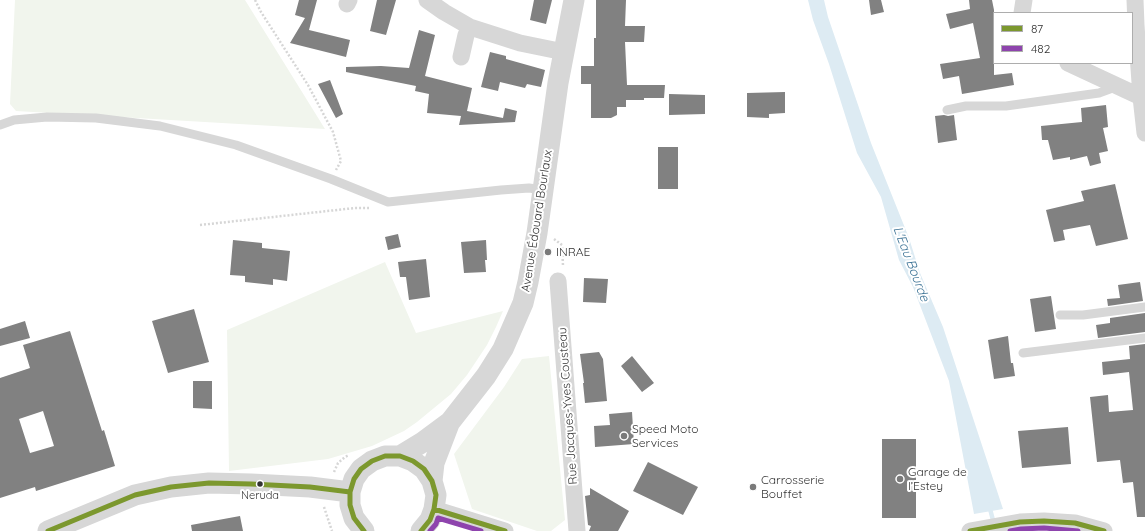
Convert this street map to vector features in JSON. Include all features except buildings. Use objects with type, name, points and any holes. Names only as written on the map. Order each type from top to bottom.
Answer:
[{"type":"street","points":[[427,0],[470,27],[520,43],[564,52]]},
{"type":"street","name":"Avenue Édouard Bourlaux","points":[[432,481],[437,452],[450,422],[486,376],[503,350],[512,332],[523,303],[528,282],[543,190],[558,83],[574,0]]},
{"type":"street","points":[[1022,12],[1024,0]]},
{"type":"street","points":[[1135,0],[1140,25],[1141,97],[1145,128]]},
{"type":"street","points":[[461,57],[466,35],[470,27]]},
{"type":"street","points":[[1070,64],[1141,97]]},
{"type":"street","name":"Rue Jacques-Yves Cousteau","points":[[558,280],[577,531]]},
{"type":"street","name":"Avenue Édouard Bourlaux","points":[[400,456],[423,442],[450,422]]},
{"type":"street","points":[[356,527],[350,505],[350,492],[354,480],[361,469],[372,461],[385,456],[400,456],[413,460],[424,469],[432,481],[436,495],[434,509],[430,520],[421,531]]},
{"type":"street","points":[[48,531],[135,495],[171,486],[209,483],[251,484],[310,487],[350,492]]},
{"type":"street","points":[[434,509],[505,531]]},
{"type":"street","points":[[970,531],[1020,522],[1044,521],[1075,523],[1104,531]]},
{"type":"lane","points":[[947,110],[966,106],[1006,106],[1099,93],[1118,86]]},
{"type":"lane","points":[[0,124],[14,120],[50,117],[96,118],[160,126],[236,145],[332,179],[388,202],[501,190],[529,188],[543,190]]},
{"type":"lane","points":[[1060,316],[1083,315],[1145,307]]},
{"type":"lane","points":[[1023,353],[1145,338]]},
{"type":"path","points":[[255,0],[261,12],[308,85],[333,132],[341,161],[332,179]]},
{"type":"path","points":[[200,225],[355,208],[375,209]]},
{"type":"path","points":[[536,233],[547,235],[562,246],[563,272],[558,280]]},
{"type":"path","points":[[323,505],[327,506]]},
{"type":"shaded area","points":[[15,0],[245,0],[325,129],[16,111],[10,104]]},
{"type":"shaded area","points":[[385,262],[416,333],[503,311],[487,345],[467,375],[451,394],[417,422],[404,431],[372,446],[328,459],[229,471],[227,330]]},
{"type":"shaded area","points":[[549,356],[565,520],[551,531],[537,531],[472,509],[454,454],[504,387],[522,359]]},
{"type":"water","points":[[808,0],[824,0],[828,17],[871,143],[909,238],[920,273],[943,327],[1003,509],[974,514],[949,381],[913,287],[899,260],[881,197],[857,153],[829,64],[813,20]]},
{"type":"waterway","name":"L'Eau Bourde","points":[[989,505],[994,524]]},
{"type":"transit line","name":"87","points":[[364,531],[354,518],[350,505],[350,492],[354,479],[361,469],[372,461],[385,456],[400,456],[413,461],[424,469],[432,481],[436,495],[434,509],[430,520],[421,531]]},
{"type":"transit line","name":"87","points":[[48,531],[135,495],[171,487],[209,483],[251,484],[310,487],[350,492]]},
{"type":"transit line","name":"87","points":[[434,509],[505,531]]},
{"type":"transit line","name":"482","points":[[430,531],[436,524],[438,518],[481,531]]},
{"type":"transit line","name":"87","points":[[970,531],[1020,522],[1044,521],[1075,523],[1104,531]]},
{"type":"transit line","name":"482","points":[[1010,531],[1044,528],[1078,531]]},
{"type":"place","name":"INRAE","points":[[548,252]]},
{"type":"place","name":"Speed Moto Services","points":[[624,436]]},
{"type":"place","name":"Garage de l’Estey","points":[[900,479]]},
{"type":"place","name":"Neruda","points":[[260,484]]},
{"type":"place","name":"Carrosserie Bouffet","points":[[753,487]]}]
